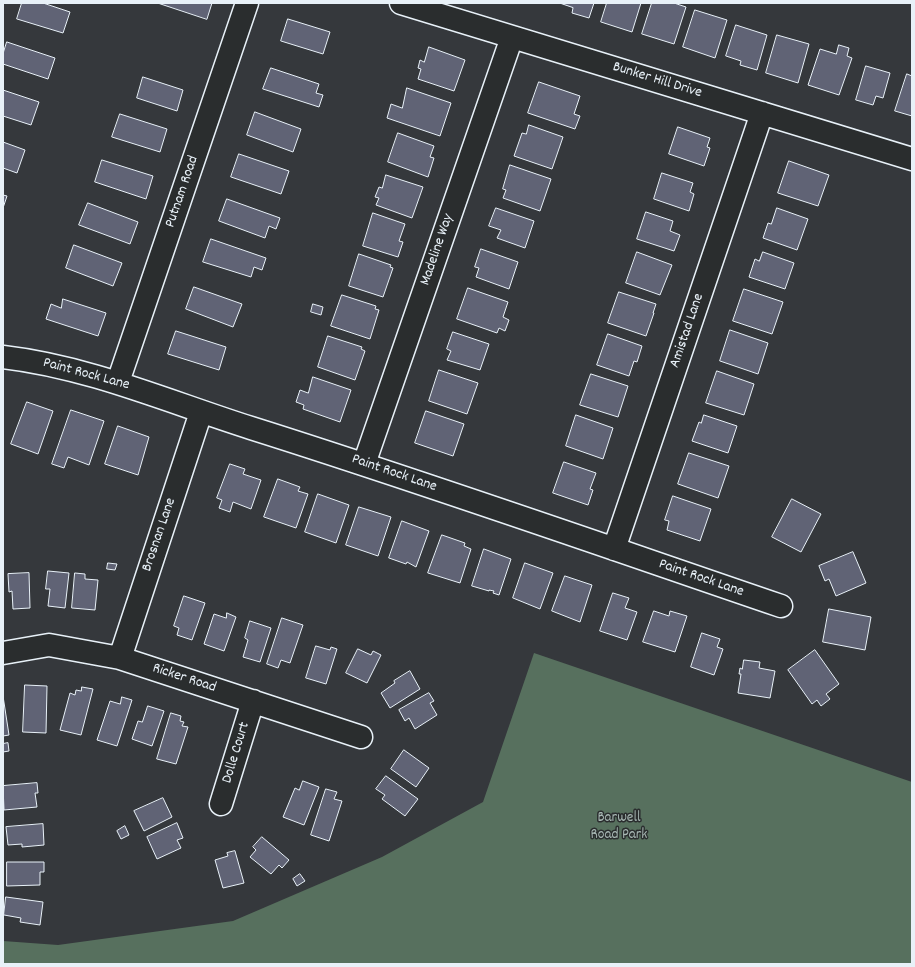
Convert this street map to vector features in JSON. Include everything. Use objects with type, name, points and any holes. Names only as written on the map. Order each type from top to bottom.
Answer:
[{"type":"street","name":"Putnam Road","points":[[118,382],[247,3]]},
{"type":"street","name":"Bunker Hill Drive","points":[[401,3],[912,159]]},
{"type":"street","name":"Madeline Way","points":[[364,464],[512,37]]},
{"type":"street","name":"Amistad Lane","points":[[614,549],[762,113]]},
{"type":"street","name":"Paint Rock Lane","points":[[3,357],[80,371],[118,382],[201,412],[364,464],[781,606]]},
{"type":"street","name":"Brosnan Lane","points":[[120,658],[142,586],[201,412]]},
{"type":"street","name":"Ricker Road","points":[[3,654],[49,645],[120,658],[361,737]]},
{"type":"street","name":"Dolle Court","points":[[221,804],[253,701]]},
{"type":"green space","name":"Barwell Road Park","points":[[534,653],[912,782],[912,964],[3,964],[3,941],[58,945],[233,921],[382,857],[483,802]]},
{"type":"building","points":[[22,3],[43,3],[70,12],[63,33],[17,19]]},
{"type":"building","points":[[158,3],[212,3],[207,19]]},
{"type":"building","points":[[560,3],[594,3],[589,18],[572,13],[573,8]]},
{"type":"building","points":[[607,3],[641,3],[632,32],[601,22]]},
{"type":"building","points":[[652,3],[674,3],[686,7],[674,44],[642,34]]},
{"type":"building","points":[[695,10],[727,20],[715,58],[683,47]]},
{"type":"building","points":[[288,19],[330,32],[323,54],[281,41]]},
{"type":"building","points":[[736,25],[767,35],[757,70],[740,65],[741,61],[726,56]]},
{"type":"building","points":[[777,35],[809,44],[798,83],[766,73]]},
{"type":"building","points":[[7,42],[55,58],[48,79],[3,64],[3,54]]},
{"type":"building","points":[[839,45],[849,48],[847,56],[852,58],[839,95],[808,85],[820,49],[836,54]]},
{"type":"building","points":[[429,47],[465,60],[454,91],[418,79],[421,69],[418,68],[420,60],[424,62]]},
{"type":"building","points":[[866,66],[890,73],[883,98],[876,96],[873,105],[856,100]]},
{"type":"building","points":[[271,68],[319,84],[316,93],[323,95],[319,107],[263,89]]},
{"type":"building","points":[[907,74],[912,76],[912,116],[895,111]]},
{"type":"building","points":[[143,77],[183,90],[177,111],[137,98]]},
{"type":"building","points":[[539,82],[580,96],[574,114],[580,116],[575,129],[528,113]]},
{"type":"building","points":[[407,88],[451,103],[440,136],[387,118],[391,104],[402,108]]},
{"type":"building","points":[[3,90],[39,102],[31,125],[3,116]]},
{"type":"building","points":[[255,112],[301,129],[293,152],[247,135]]},
{"type":"building","points":[[120,114],[167,129],[160,152],[112,137]]},
{"type":"building","points":[[529,125],[563,137],[552,169],[514,156],[522,133],[526,134]]},
{"type":"building","points":[[678,127],[710,138],[707,147],[710,148],[704,166],[669,154]]},
{"type":"building","points":[[398,133],[434,146],[430,157],[434,158],[428,177],[388,162]]},
{"type":"building","points":[[3,142],[25,150],[17,173],[3,168]]},
{"type":"building","points":[[239,154],[289,171],[281,194],[231,177]]},
{"type":"building","points":[[102,160],[153,176],[146,199],[95,182]]},
{"type":"building","points":[[789,161],[829,175],[818,206],[778,193]]},
{"type":"building","points":[[510,165],[551,179],[540,211],[503,198],[506,190],[503,189]]},
{"type":"building","points":[[662,173],[693,183],[690,192],[694,194],[689,211],[654,199]]},
{"type":"building","points":[[386,175],[423,187],[412,218],[376,205],[379,198],[375,197],[379,187],[382,188]]},
{"type":"building","points":[[3,195],[7,196],[3,208]]},
{"type":"building","points":[[227,199],[280,218],[276,229],[269,226],[265,238],[219,221]]},
{"type":"building","points":[[88,203],[138,222],[130,244],[79,225]]},
{"type":"building","points":[[496,208],[534,221],[525,248],[497,238],[501,230],[489,226]]},
{"type":"building","points":[[777,208],[808,219],[797,250],[763,238],[768,223],[771,224]]},
{"type":"building","points":[[646,212],[673,221],[670,231],[680,235],[674,251],[637,239]]},
{"type":"building","points":[[373,213],[405,224],[399,241],[403,242],[398,257],[363,246]]},
{"type":"building","points":[[211,239],[266,258],[262,270],[254,267],[251,277],[203,262]]},
{"type":"building","points":[[74,245],[122,263],[113,286],[66,268]]},
{"type":"building","points":[[481,249],[518,262],[509,289],[476,277],[479,268],[475,267]]},
{"type":"building","points":[[637,252],[672,265],[660,295],[626,283]]},
{"type":"building","points":[[763,252],[794,263],[785,289],[749,277],[755,259],[759,261]]},
{"type":"building","points":[[359,254],[391,265],[390,267],[393,268],[383,297],[349,286]]},
{"type":"building","points":[[194,287],[242,304],[233,327],[186,309]]},
{"type":"building","points":[[468,288],[508,302],[503,317],[509,320],[505,331],[499,328],[497,333],[457,319]]},
{"type":"building","points":[[744,289],[783,302],[772,334],[733,321]]},
{"type":"building","points":[[619,292],[656,304],[646,336],[608,323]]},
{"type":"building","points":[[342,295],[376,306],[375,309],[379,310],[370,339],[331,326]]},
{"type":"building","points":[[63,299],[106,313],[98,336],[46,319],[51,304],[61,308]]},
{"type":"building","points":[[313,304],[323,307],[321,315],[311,312]]},
{"type":"building","points":[[730,330],[768,343],[758,374],[720,361]]},
{"type":"building","points":[[176,331],[226,347],[219,370],[168,354]]},
{"type":"building","points":[[453,332],[489,344],[480,370],[447,360],[451,351],[447,349]]},
{"type":"building","points":[[608,334],[642,346],[637,362],[634,361],[629,376],[597,365]]},
{"type":"building","points":[[328,336],[362,347],[361,349],[365,351],[355,380],[318,367]]},
{"type":"building","points":[[439,370],[478,383],[467,414],[429,401]]},
{"type":"building","points":[[717,371],[754,384],[744,415],[706,403]]},
{"type":"building","points":[[591,374],[628,386],[618,417],[580,405]]},
{"type":"building","points":[[313,377],[351,390],[340,422],[303,409],[304,405],[296,402],[300,390],[308,393]]},
{"type":"building","points":[[27,402],[53,411],[38,454],[11,444]]},
{"type":"building","points":[[71,410],[104,421],[89,465],[68,457],[64,468],[52,464]]},
{"type":"building","points":[[426,411],[464,424],[453,456],[415,443]]},
{"type":"building","points":[[576,415],[613,428],[603,459],[566,446]]},
{"type":"building","points":[[704,415],[737,426],[728,453],[692,441],[699,422],[701,423]]},
{"type":"building","points":[[118,426],[149,437],[138,475],[105,464]]},
{"type":"building","points":[[689,453],[729,466],[718,498],[678,484]]},
{"type":"building","points":[[564,462],[596,473],[590,489],[593,490],[588,505],[553,493]]},
{"type":"building","points":[[230,464],[245,469],[243,474],[261,480],[251,509],[233,502],[230,512],[219,508],[222,500],[217,498]]},
{"type":"building","points":[[278,479],[300,487],[298,491],[308,494],[296,528],[264,517]]},
{"type":"building","points":[[318,494],[349,505],[336,543],[305,532]]},
{"type":"building","points":[[673,496],[711,509],[700,541],[667,530],[669,521],[665,520]]},
{"type":"building","points":[[792,499],[821,514],[801,552],[772,537]]},
{"type":"building","points":[[359,507],[391,517],[378,556],[346,545]]},
{"type":"building","points":[[402,521],[429,531],[416,567],[407,562],[406,564],[389,558]]},
{"type":"building","points":[[442,535],[465,543],[464,546],[471,549],[460,583],[428,573]]},
{"type":"building","points":[[484,549],[511,559],[499,595],[493,593],[494,591],[472,586]]},
{"type":"building","points":[[853,552],[866,583],[836,596],[829,579],[825,581],[819,566]]},
{"type":"building","points":[[108,563],[117,564],[115,570],[107,569]]},
{"type":"building","points":[[525,563],[553,573],[540,609],[513,598]]},
{"type":"building","points":[[48,571],[69,573],[65,608],[48,606],[50,589],[46,589]]},
{"type":"building","points":[[29,573],[30,608],[13,609],[12,591],[9,592],[8,574]]},
{"type":"building","points":[[75,573],[85,574],[85,579],[98,580],[95,610],[72,608]]},
{"type":"building","points":[[565,576],[592,585],[580,622],[552,611]]},
{"type":"building","points":[[613,593],[629,598],[625,608],[637,612],[627,640],[600,631]]},
{"type":"building","points":[[184,596],[205,603],[192,640],[177,635],[179,628],[174,626]]},
{"type":"building","points":[[829,609],[871,617],[865,650],[823,642]]},
{"type":"building","points":[[654,611],[669,616],[670,611],[687,616],[675,652],[643,642]]},
{"type":"building","points":[[227,613],[236,617],[224,651],[204,644],[214,614],[226,618]]},
{"type":"building","points":[[282,618],[303,625],[290,663],[281,660],[278,668],[267,664]]},
{"type":"building","points":[[250,621],[271,628],[260,662],[243,657],[248,640],[245,638]]},
{"type":"building","points":[[702,633],[720,639],[717,647],[723,649],[714,675],[691,667]]},
{"type":"building","points":[[316,646],[330,650],[331,647],[337,649],[326,684],[306,678]]},
{"type":"building","points":[[358,649],[371,655],[373,651],[381,655],[367,683],[346,673]]},
{"type":"building","points":[[815,650],[839,684],[826,694],[830,699],[821,706],[817,700],[812,704],[788,670]]},
{"type":"building","points":[[744,660],[760,662],[759,668],[775,671],[770,698],[738,693],[741,674],[739,674],[740,668],[742,669]]},
{"type":"building","points":[[410,671],[420,689],[390,708],[381,693],[395,683],[394,681]]},
{"type":"building","points":[[25,685],[47,686],[46,733],[23,732]]},
{"type":"building","points":[[82,687],[93,689],[81,735],[60,730],[70,693],[75,695],[76,690],[81,691]]},
{"type":"building","points":[[429,693],[434,701],[430,703],[437,715],[415,729],[409,718],[405,721],[399,710]]},
{"type":"building","points":[[3,696],[9,735],[3,736]]},
{"type":"building","points":[[122,697],[132,700],[117,746],[97,740],[110,701],[120,704]]},
{"type":"building","points":[[148,706],[164,711],[152,746],[132,739],[138,721],[142,722]]},
{"type":"building","points":[[171,713],[181,716],[180,721],[184,722],[182,726],[188,727],[176,764],[157,759]]},
{"type":"building","points":[[8,743],[9,751],[3,752],[3,744]]},
{"type":"building","points":[[404,750],[429,768],[416,787],[391,769]]},
{"type":"building","points":[[386,776],[418,799],[405,816],[382,799],[385,795],[376,789]]},
{"type":"building","points":[[303,781],[319,787],[304,825],[283,817],[295,788],[299,790]]},
{"type":"building","points":[[37,783],[38,793],[35,793],[37,807],[4,810],[3,786]]},
{"type":"building","points":[[326,789],[337,792],[334,799],[342,801],[329,841],[311,835]]},
{"type":"building","points":[[163,798],[172,817],[144,831],[134,811]]},
{"type":"building","points":[[177,823],[183,838],[177,840],[181,848],[157,859],[147,837]]},
{"type":"building","points":[[43,824],[44,845],[22,847],[22,844],[8,845],[6,827]]},
{"type":"building","points":[[125,826],[129,835],[121,839],[117,831]]},
{"type":"building","points":[[262,837],[289,860],[282,868],[279,865],[271,874],[250,857],[256,850],[253,847]]},
{"type":"building","points":[[235,851],[244,883],[223,888],[215,860],[228,856],[227,853]]},
{"type":"building","points":[[7,862],[44,862],[44,872],[40,872],[40,885],[7,886]]},
{"type":"building","points":[[300,874],[305,881],[297,886],[293,879]]},
{"type":"building","points":[[6,897],[43,902],[40,925],[20,922],[21,918],[4,915]]}]
